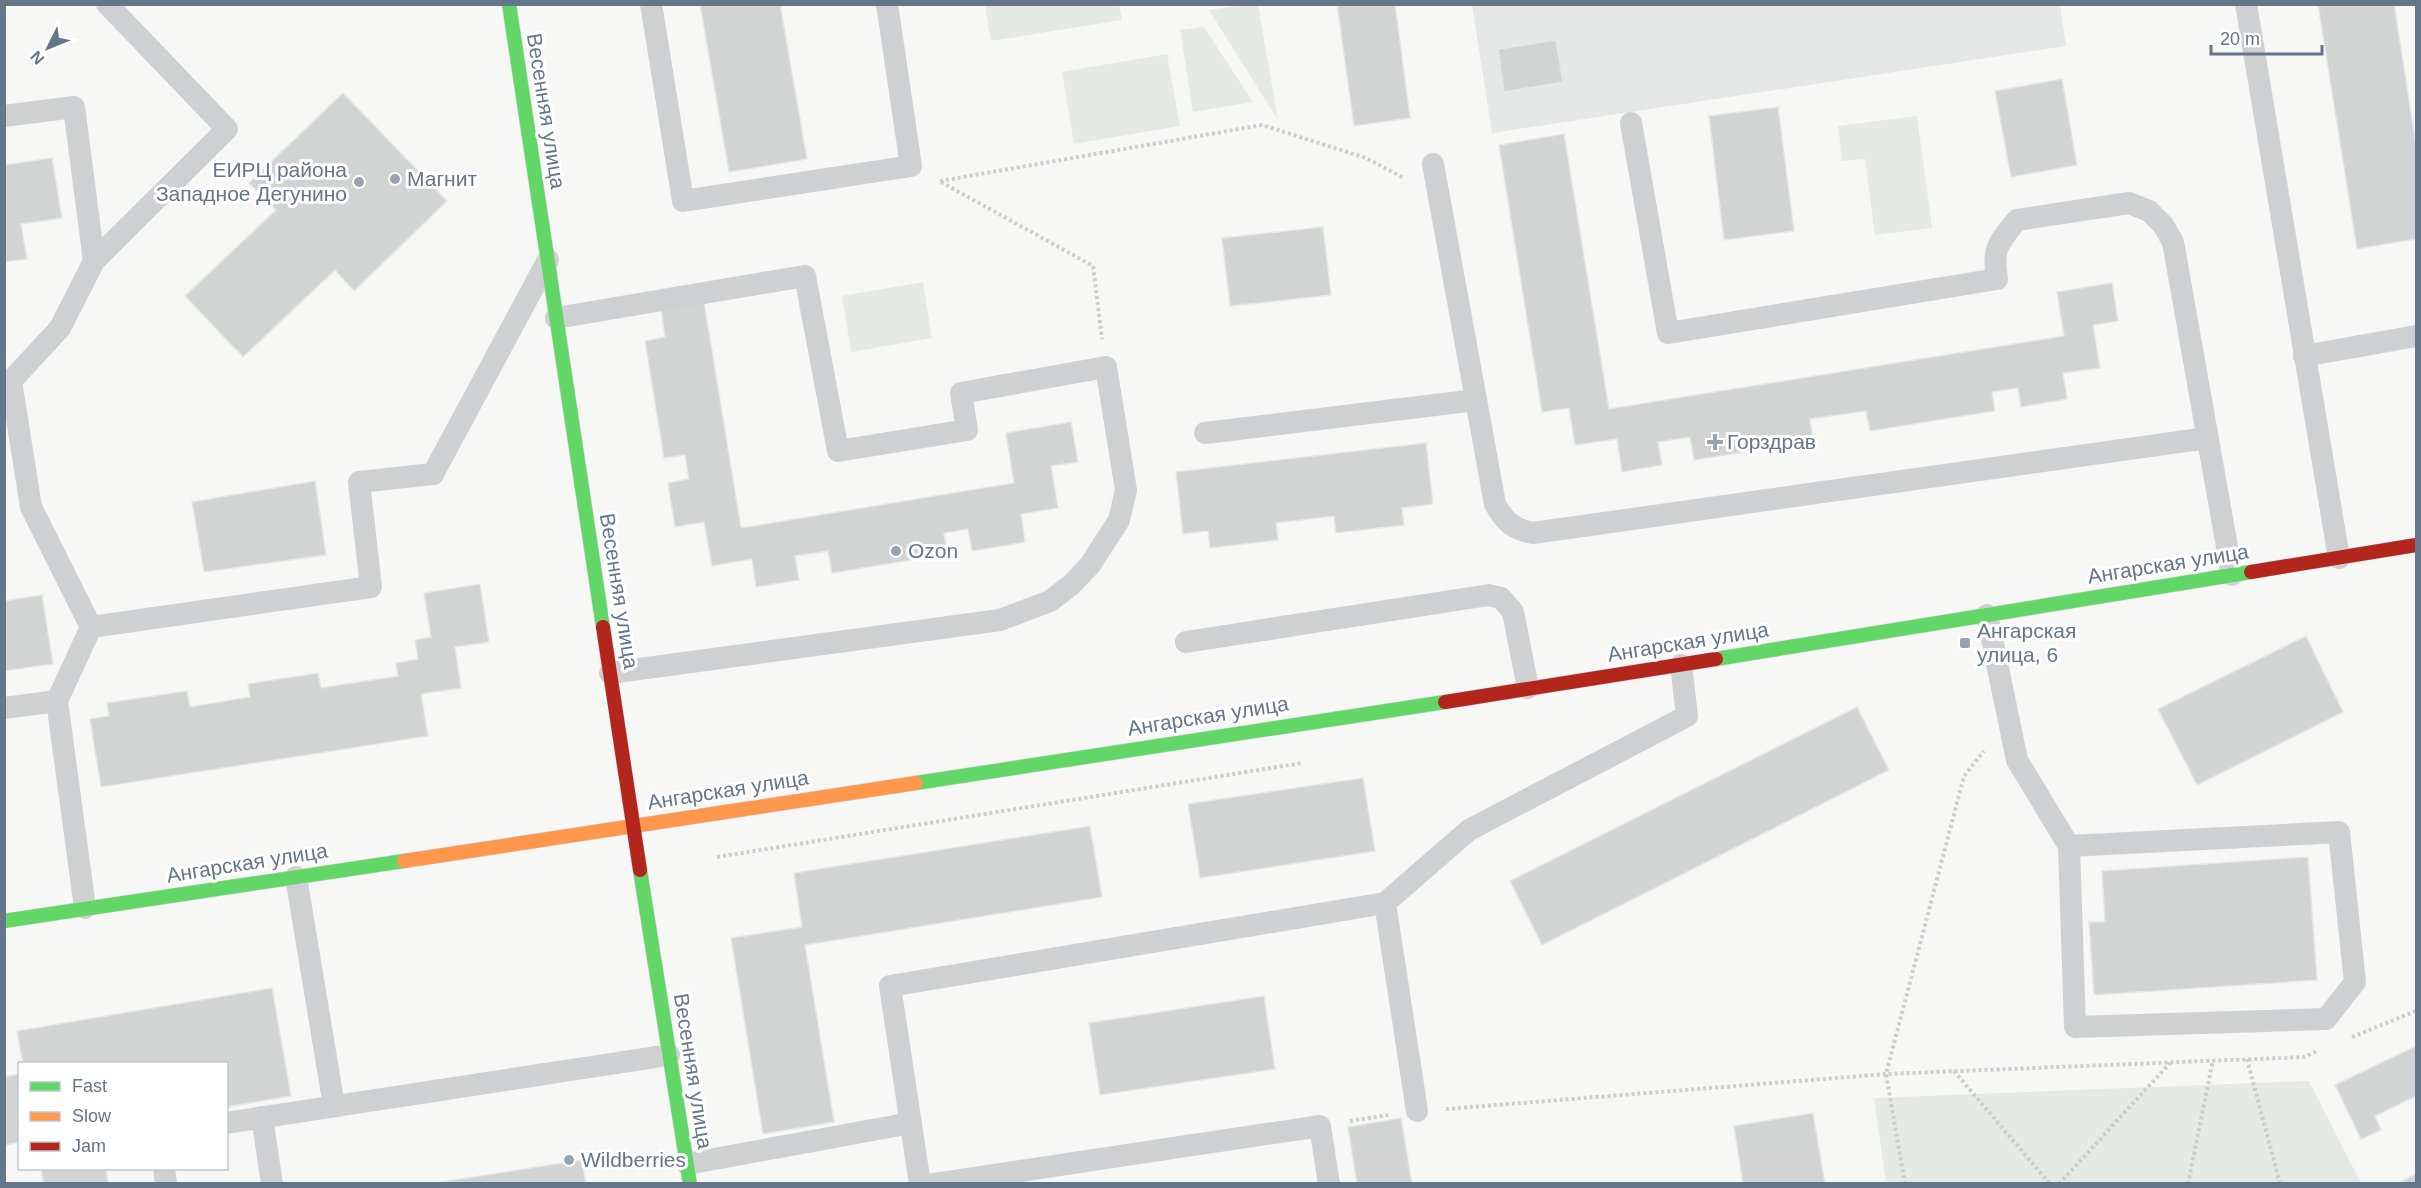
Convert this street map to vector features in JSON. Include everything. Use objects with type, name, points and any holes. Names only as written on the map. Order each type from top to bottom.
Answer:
[{"type":"street","name":"Весенняя улица","points":[[509,4],[688,1174]]},
{"type":"street","name":"Ангарская улица","points":[[4,921],[1681,665],[2416,545]]},
{"type":"lane","points":[[92,627],[31,507],[8,382],[60,328],[94,261],[227,129],[107,4]]},
{"type":"lane","points":[[651,4],[683,201],[911,165],[887,4]]},
{"type":"lane","points":[[2246,4],[2339,558]]},
{"type":"lane","points":[[4,116],[74,107],[94,261]]},
{"type":"lane","points":[[1631,123],[1668,333],[1997,279],[1994,259],[2002,238],[2017,220],[2129,202],[2149,211],[2163,225],[2173,242],[2232,575]]},
{"type":"lane","points":[[1433,164],[1495,504],[1503,519],[1516,530],[1533,533],[2207,438]]},
{"type":"lane","points":[[92,627],[371,587],[359,482],[433,474],[548,260]]},
{"type":"lane","points":[[556,318],[805,276],[838,451],[967,430],[961,393],[1106,367],[1126,490],[1119,520],[1090,565],[1050,601],[1000,620],[610,673]]},
{"type":"lane","points":[[2304,356],[2416,336]]},
{"type":"lane","points":[[1205,433],[1476,400]]},
{"type":"lane","points":[[1186,642],[1489,595],[1501,598],[1513,612],[1528,688]]},
{"type":"lane","points":[[1986,615],[2017,760],[2069,846],[2075,1027],[2326,1019],[2355,982],[2339,832],[2069,846]]},
{"type":"lane","points":[[86,909],[57,701],[92,627]]},
{"type":"lane","points":[[920,1184],[890,986],[1385,903],[1469,830],[1688,716],[1681,665]]},
{"type":"lane","points":[[4,708],[57,701]]},
{"type":"lane","points":[[296,877],[334,1106]]},
{"type":"lane","points":[[1385,903],[1418,1111]]},
{"type":"lane","points":[[228,1123],[669,1055]]},
{"type":"lane","points":[[262,1117],[272,1184]]},
{"type":"lane","points":[[688,1174],[911,1124]]},
{"type":"lane","points":[[934,1184],[1320,1126],[1329,1184]]},
{"type":"path","points":[[940,182],[1262,124],[1366,158],[1440,197]]},
{"type":"path","points":[[911,165],[1093,266],[1106,367]]},
{"type":"path","points":[[1905,1184],[1887,1074],[1965,776],[2008,720]]},
{"type":"path","points":[[2247,1059],[2280,1184]]},
{"type":"path","points":[[1320,1126],[1418,1111],[1887,1074],[2213,1060],[2188,1184]]},
{"type":"path","points":[[2059,1184],[2170,1063]]},
{"type":"path","points":[[1953,1071],[2050,1184]]},
{"type":"shaded area","points":[[985,5],[1119,5],[1122,20],[991,41]]},
{"type":"shaded area","points":[[1258,5],[1278,120],[1209,10]]},
{"type":"shaded area","points":[[1472,5],[2060,5],[2066,46],[1492,133]]},
{"type":"shaded area","points":[[1204,27],[1253,102],[1193,112],[1180,30]]},
{"type":"shaded area","points":[[1167,54],[1180,126],[1074,144],[1062,72]]},
{"type":"shaded area","points":[[1917,116],[1932,228],[1875,235],[1865,159],[1842,161],[1838,126]]},
{"type":"shaded area","points":[[923,282],[932,338],[851,352],[842,296]]},
{"type":"shaded area","points":[[2309,1081],[2361,1183],[1886,1183],[1874,1098]]},
{"type":"building","points":[[700,4],[780,4],[807,159],[729,172]]},
{"type":"building","points":[[1337,4],[1395,4],[1410,118],[1354,126]]},
{"type":"building","points":[[2318,4],[2394,4],[2416,145],[2416,239],[2357,249]]},
{"type":"building","points":[[1556,40],[1563,82],[1504,92],[1498,49]]},
{"type":"building","points":[[2062,79],[2077,165],[2011,177],[1995,91]]},
{"type":"building","points":[[343,93],[447,201],[354,291],[335,270],[243,357],[185,296],[276,210],[249,183]]},
{"type":"building","points":[[1778,107],[1794,231],[1724,240],[1709,116]]},
{"type":"building","points":[[1564,134],[1609,409],[2064,336],[2057,292],[2112,283],[2118,321],[2093,325],[2100,368],[2063,373],[2067,399],[2021,407],[2018,388],[1992,392],[1995,411],[1870,431],[1866,411],[1810,419],[1813,441],[1694,460],[1690,437],[1658,442],[1662,465],[1622,472],[1617,439],[1575,445],[1569,408],[1542,412],[1499,145]]},
{"type":"building","points":[[52,158],[62,218],[21,224],[27,259],[4,262],[4,165]]},
{"type":"building","points":[[1323,227],[1331,295],[1230,306],[1222,238]]},
{"type":"building","points":[[704,302],[741,528],[1014,483],[1006,433],[1071,422],[1078,462],[1051,466],[1058,508],[1021,514],[1025,542],[972,551],[968,529],[944,533],[947,554],[832,573],[828,551],[795,556],[799,580],[756,587],[752,559],[712,566],[704,522],[675,527],[668,483],[689,479],[685,455],[664,458],[645,341],[665,337],[661,309]]},
{"type":"building","points":[[1426,443],[1433,504],[1402,508],[1404,525],[1336,533],[1334,516],[1276,523],[1278,540],[1210,548],[1208,531],[1183,534],[1176,472]]},
{"type":"building","points":[[315,481],[326,555],[204,572],[192,502]]},
{"type":"building","points":[[480,584],[489,642],[455,647],[461,688],[421,694],[428,736],[101,787],[90,719],[109,716],[107,703],[187,691],[190,707],[250,697],[248,684],[318,673],[321,688],[398,676],[396,663],[418,659],[415,640],[431,637],[424,593]]},
{"type":"building","points":[[42,595],[53,664],[4,671],[4,601]]},
{"type":"building","points":[[2306,636],[2343,712],[2197,785],[2158,709]]},
{"type":"building","points":[[1857,707],[1889,770],[1542,945],[1510,881]]},
{"type":"building","points":[[1363,778],[1375,851],[1200,878],[1188,804]]},
{"type":"building","points":[[1090,826],[1102,897],[805,945],[834,1122],[763,1134],[731,938],[802,927],[794,873]]},
{"type":"building","points":[[2308,857],[2317,980],[2094,995],[2089,922],[2105,922],[2102,871]]},
{"type":"building","points":[[272,988],[291,1096],[228,1107],[228,1062],[23,1062],[17,1031]]},
{"type":"building","points":[[1264,996],[1275,1069],[1100,1095],[1089,1023]]},
{"type":"building","points":[[2416,1046],[2416,1096],[2375,1116],[2381,1130],[2361,1139],[2335,1085]]},
{"type":"building","points":[[18,1074],[18,1142],[4,1145],[4,1077]]},
{"type":"building","points":[[18,1074],[18,1142],[4,1145],[4,1077]]},
{"type":"building","points":[[1813,1113],[1825,1184],[1743,1184],[1734,1126]]},
{"type":"building","points":[[1401,1118],[1412,1184],[1357,1184],[1348,1127]]},
{"type":"building","points":[[582,1160],[586,1184],[429,1184]]},
{"type":"building","points":[[41,1170],[106,1170],[108,1184],[44,1184]]},
{"type":"building","points":[[41,1170],[106,1170],[108,1184],[44,1184]]},
{"type":"building","points":[[2416,1174],[2416,1184],[2397,1184]]},
{"type":"traffic: fast","points":[[509,4],[603,627]]},
{"type":"traffic: fast","points":[[1716,659],[2251,572]]},
{"type":"traffic: fast","points":[[916,783],[1445,702]]},
{"type":"traffic: fast","points":[[4,921],[404,861]]},
{"type":"traffic: fast","points":[[640,870],[690,1184]]},
{"type":"traffic: slow","points":[[404,861],[916,783]]},
{"type":"traffic: jam","points":[[2251,572],[2416,545]]},
{"type":"traffic: jam","points":[[603,627],[640,870]]},
{"type":"traffic: jam","points":[[1445,702],[1716,659]]},
{"type":"place","name":"Магнит","points":[[395,179]]},
{"type":"place","name":"ЕИРЦ района Западное Дегунино","points":[[359,182]]},
{"type":"place","name":"Горздрав","points":[[1715,442]]},
{"type":"place","name":"Ozon","points":[[896,551]]},
{"type":"place","name":"Ангарская улица, 6","points":[[1965,643]]},
{"type":"place","name":"Wildberries","points":[[569,1160]]}]
